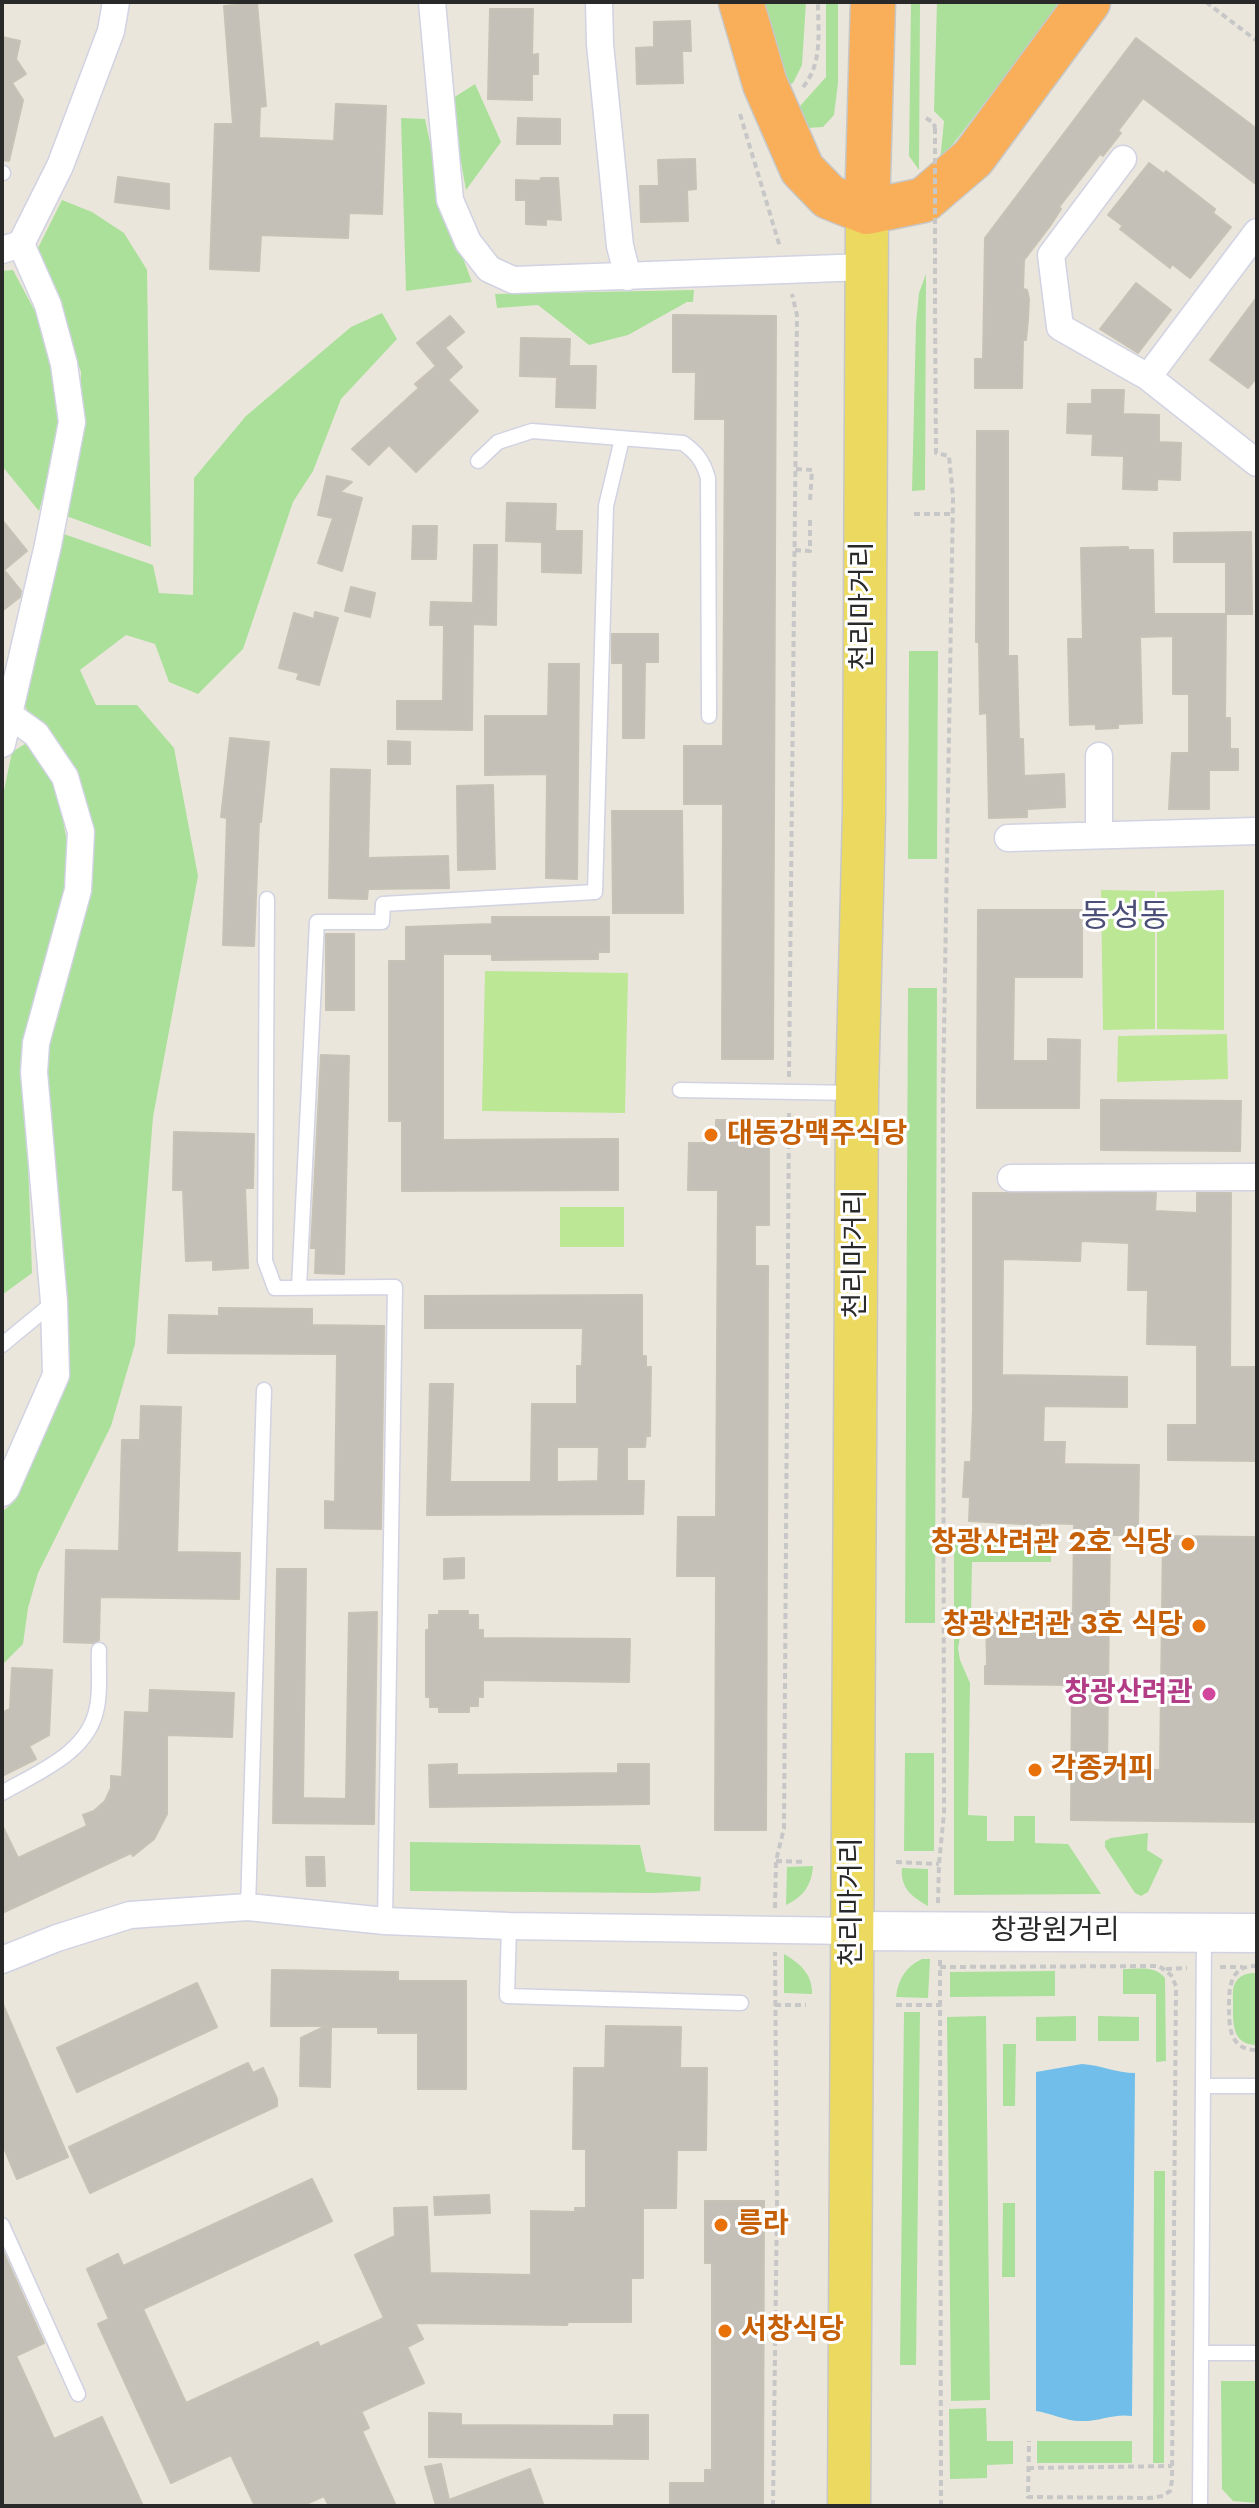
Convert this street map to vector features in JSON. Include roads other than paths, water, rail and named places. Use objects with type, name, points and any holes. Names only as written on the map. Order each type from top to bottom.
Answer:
[{"type":"highway","points":[[741,2],[765,84],[802,169],[829,197],[867,212],[924,200],[973,158],[1088,2]]},
{"type":"highway","name":"천리마거리","points":[[867,212],[873,2]]},
{"type":"main road","name":"천리마거리","points":[[849,2506],[857,1093],[864,813],[867,212]]},
{"type":"main road","name":"창광원거리","points":[[853,1931],[1257,1933]]},
{"type":"street","points":[[2,744],[48,545],[72,422],[64,364],[48,305],[12,247],[60,166],[111,31],[116,2]]},
{"type":"street","points":[[432,2],[450,200],[468,242],[489,269],[513,280],[866,267]]},
{"type":"street","points":[[599,2],[600,44],[620,246],[628,277]]},
{"type":"street","points":[[1123,159],[1051,255],[1060,327],[1148,377],[1257,463]]},
{"type":"street","points":[[1148,377],[1257,232]]},
{"type":"street","points":[[2,1493],[56,1375],[54,1302],[34,1072],[36,1043],[78,890],[81,832],[65,777],[36,734],[8,714]]},
{"type":"street","points":[[1099,756],[1099,835]]},
{"type":"street","points":[[1008,838],[1257,831]]},
{"type":"street","points":[[1011,1178],[1257,1177]]},
{"type":"street","points":[[2,1960],[57,1938],[130,1915],[248,1907],[385,1921],[509,1926],[853,1931]]},
{"type":"lane","points":[[478,461],[498,442],[532,431],[683,443],[696,453],[703,462],[708,478],[709,716]]},
{"type":"lane","points":[[299,1287],[317,922],[382,922],[383,904],[595,892],[606,506],[622,439]]},
{"type":"lane","points":[[267,899],[265,1261],[275,1288],[395,1287],[385,1921]]},
{"type":"lane","points":[[680,1090],[857,1093]]},
{"type":"lane","points":[[2,1345],[54,1302]]},
{"type":"lane","points":[[248,1907],[264,1390]]},
{"type":"lane","points":[[2,1793],[69,1753],[88,1735],[97,1707],[99,1650]]},
{"type":"lane","points":[[509,1926],[507,1996],[741,2003]]},
{"type":"lane","points":[[1200,2506],[1204,1932]]},
{"type":"lane","points":[[1203,2086],[1257,2086]]},
{"type":"lane","points":[[2,2225],[78,2394]]},
{"type":"lane","points":[[1201,2353],[1257,2353]]},
{"type":"water","points":[[1082,2064],[1135,2073],[1132,2416],[1080,2421],[1036,2411],[1036,2072]]},
{"type":"place","name":"대동강맥주식당","points":[[711,1135]]},
{"type":"place","name":"창광산려관 2호 식당","points":[[1188,1544]]},
{"type":"place","name":"창광산려관 3호 식당","points":[[1199,1626]]},
{"type":"place","name":"창광산려관","points":[[1209,1694]]},
{"type":"place","name":"각종커피","points":[[1035,1770]]},
{"type":"place","name":"릉라","points":[[721,2225]]},
{"type":"place","name":"서창식당","points":[[725,2331]]},
{"type":"district","name":"동성동","points":[[1125,918]]}]
